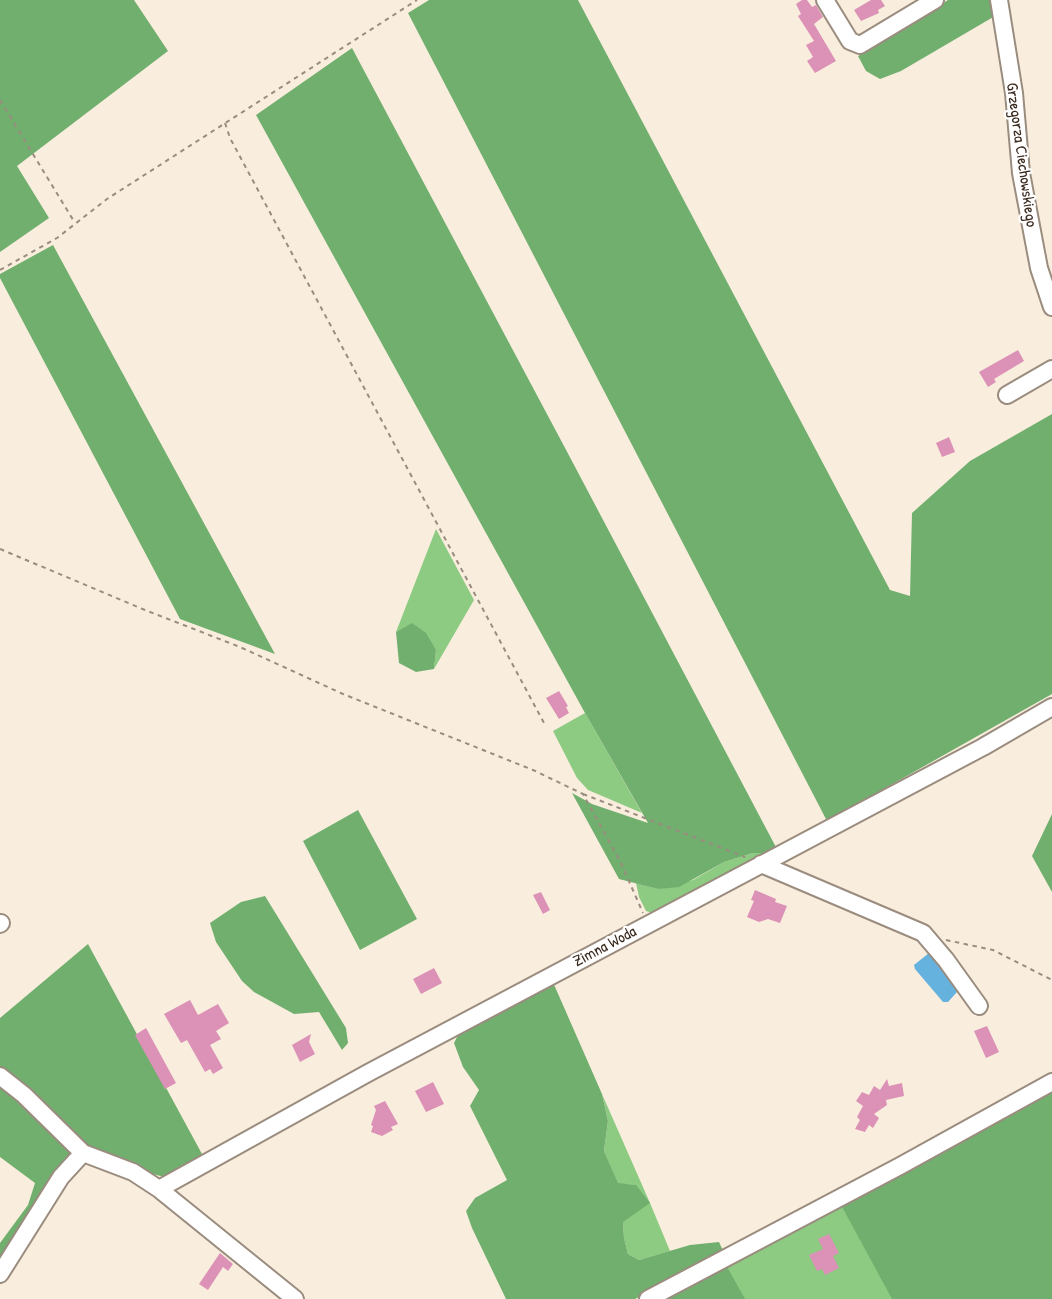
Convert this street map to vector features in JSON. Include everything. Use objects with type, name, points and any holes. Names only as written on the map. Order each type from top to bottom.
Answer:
[{"type":"street","points":[[825,0],[850,41],[860,45],[935,0]]},
{"type":"street","name":"Grzegorza Ciechowskiego","points":[[999,0],[1014,93],[1023,184],[1039,268],[1052,307]]},
{"type":"street","points":[[1007,395],[1052,369]]},
{"type":"street","name":"Zimna Woda","points":[[159,1189],[357,1079],[983,747],[1052,707]]},
{"type":"street","points":[[762,864],[923,933],[946,960],[979,1006]]},
{"type":"street","points":[[0,1076],[24,1095],[83,1153],[133,1172],[159,1189],[295,1299]]},
{"type":"street","points":[[648,1299],[900,1166],[1052,1082]]},
{"type":"street","points":[[0,1274],[61,1177],[83,1153]]},
{"type":"path","points":[[0,270],[57,238],[107,199],[417,0]]},
{"type":"path","points":[[0,100],[75,224]]},
{"type":"path","points":[[225,123],[235,148],[544,723]]},
{"type":"path","points":[[0,549],[145,610],[240,646],[343,694],[533,770],[583,794],[762,864]]},
{"type":"path","points":[[583,794],[621,863],[648,923]]},
{"type":"path","points":[[923,933],[993,950],[1052,980]]},
{"type":"green space","points":[[0,0],[134,0],[168,51],[17,166],[49,218],[0,252]]},
{"type":"green space","points":[[429,0],[578,0],[890,590],[910,596],[912,513],[970,461],[1052,414],[1052,694],[827,821],[408,13]]},
{"type":"green space","points":[[948,0],[992,0],[995,16],[901,71],[880,79],[866,71],[858,56]]},
{"type":"green space","points":[[352,48],[778,851],[753,853],[724,862],[679,887],[658,889],[619,879],[572,793],[592,804],[648,823],[585,713],[256,115]]},
{"type":"green space","points":[[53,245],[275,654],[180,619],[0,278],[0,274]]},
{"type":"green space","points":[[436,529],[474,600],[434,669],[436,650],[412,624],[396,632]]},
{"type":"green space","points":[[412,623],[426,633],[436,650],[434,669],[416,672],[399,663],[396,632]]},
{"type":"green space","points":[[585,713],[642,813],[588,790],[577,778],[553,731]]},
{"type":"green space","points":[[358,810],[417,919],[360,950],[303,841]]},
{"type":"green space","points":[[1052,814],[1052,892],[1032,856]]},
{"type":"green space","points":[[753,853],[769,853],[655,914],[646,911],[639,897],[636,883],[658,889],[693,880],[724,862]]},
{"type":"green space","points":[[265,896],[346,1028],[348,1043],[342,1050],[319,1012],[294,1014],[254,992],[242,981],[216,942],[210,923],[241,902]]},
{"type":"green space","points":[[88,944],[202,1154],[200,1161],[165,1177],[152,1174],[118,1157],[92,1149],[72,1152],[0,1260],[0,1243],[28,1205],[35,1183],[0,1157],[0,1018]]},
{"type":"green space","points":[[552,980],[602,1094],[608,1121],[604,1151],[618,1183],[636,1185],[650,1203],[623,1222],[628,1254],[639,1260],[690,1245],[719,1242],[724,1253],[635,1299],[506,1299],[466,1211],[475,1198],[507,1180],[470,1106],[479,1090],[463,1067],[454,1043],[460,1031]]},
{"type":"green space","points":[[1052,1084],[1052,1299],[666,1299]]},
{"type":"green space","points":[[1052,1089],[1052,1299],[892,1299],[840,1203]]},
{"type":"green space","points":[[602,1094],[670,1251],[639,1260],[628,1254],[623,1222],[636,1185],[618,1184],[604,1151],[608,1121]]},
{"type":"green space","points":[[726,1265],[745,1299],[661,1299]]},
{"type":"water","points":[[929,953],[938,958],[957,992],[948,1002],[943,1002],[915,969],[914,965]]},
{"type":"building","points":[[807,0],[812,7],[816,5],[823,17],[814,24],[836,61],[815,73],[807,61],[813,57],[806,45],[814,41],[798,16],[801,14],[796,4]]},
{"type":"building","points":[[871,0],[881,0],[885,6],[878,10],[879,13],[861,21],[854,10]]},
{"type":"building","points":[[1018,350],[1024,361],[994,379],[996,382],[988,387],[979,372]]},
{"type":"building","points":[[949,437],[955,452],[942,457],[936,443]]},
{"type":"building","points":[[559,691],[568,706],[566,707],[569,713],[559,719],[546,698]]},
{"type":"building","points":[[755,890],[787,906],[780,923],[768,919],[759,922],[747,917],[754,901],[751,900]]},
{"type":"building","points":[[541,892],[550,910],[543,914],[533,895]]},
{"type":"building","points":[[434,968],[442,983],[421,994],[413,979]]},
{"type":"building","points":[[190,1000],[198,1015],[218,1004],[229,1023],[216,1031],[221,1039],[210,1045],[223,1068],[213,1074],[210,1069],[205,1072],[187,1040],[181,1043],[164,1014]]},
{"type":"building","points":[[987,1026],[999,1052],[986,1058],[974,1031]]},
{"type":"building","points":[[146,1028],[176,1083],[165,1089],[135,1035]]},
{"type":"building","points":[[311,1034],[309,1042],[315,1054],[300,1062],[292,1045]]},
{"type":"building","points":[[887,1079],[889,1086],[902,1083],[904,1096],[886,1100],[887,1105],[874,1114],[879,1118],[873,1128],[869,1125],[865,1132],[855,1129],[860,1120],[857,1117],[863,1106],[856,1101],[862,1092],[869,1095],[874,1086],[880,1090]]},
{"type":"building","points":[[433,1082],[444,1104],[426,1112],[415,1091]]},
{"type":"building","points":[[385,1101],[398,1124],[382,1136],[371,1132],[373,1126],[371,1125],[376,1110],[374,1106]]},
{"type":"building","points":[[829,1234],[839,1253],[833,1256],[839,1268],[825,1275],[822,1269],[817,1271],[809,1255],[823,1249],[818,1239]]},
{"type":"building","points":[[220,1253],[233,1264],[228,1271],[223,1267],[208,1290],[199,1284]]}]
